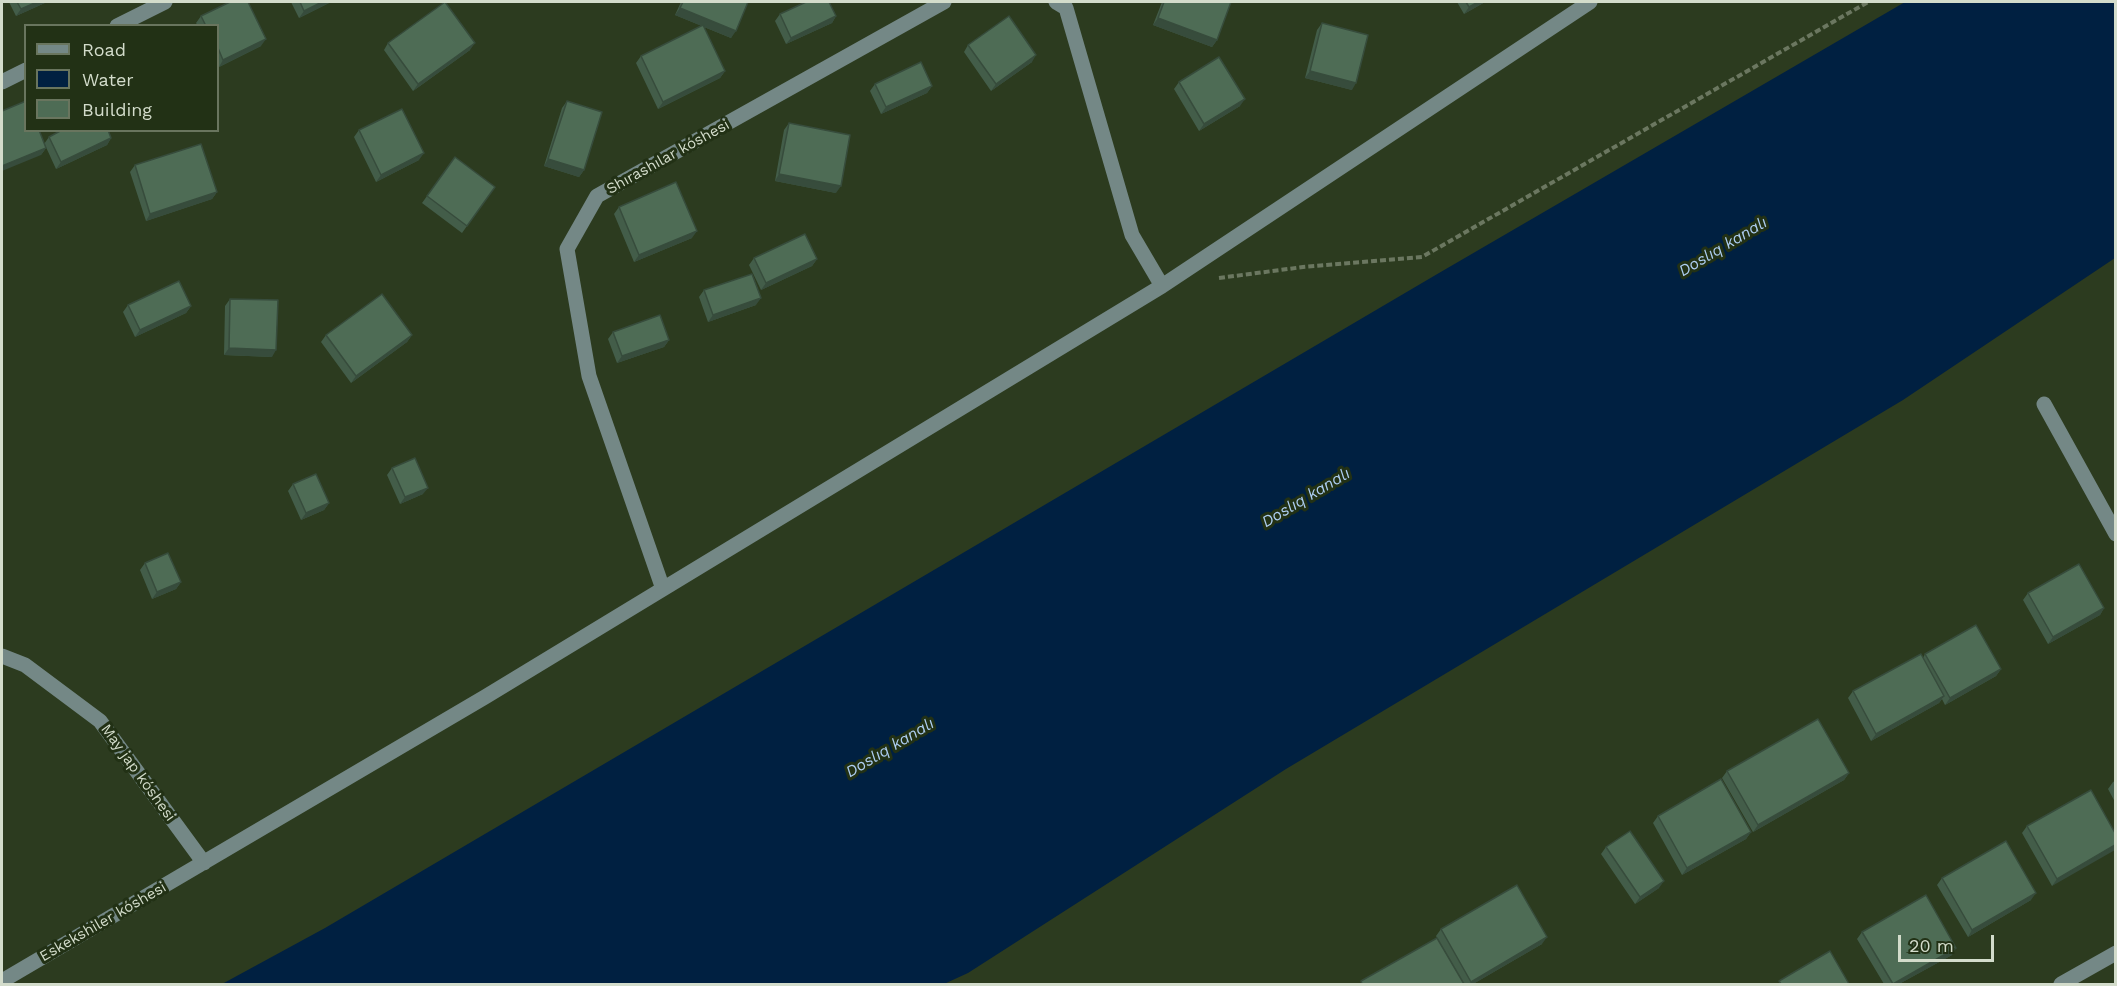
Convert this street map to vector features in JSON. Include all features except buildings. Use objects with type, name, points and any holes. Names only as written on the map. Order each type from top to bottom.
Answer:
[{"type":"street","points":[[121,24],[165,2]]},
{"type":"street","name":"Shırashılar kóshesi","points":[[663,589],[589,376],[567,249],[597,196],[944,2]]},
{"type":"street","points":[[1056,2],[1065,8],[1132,235],[1162,286]]},
{"type":"street","name":"Eskekshiler kóshesi","points":[[2,981],[663,589],[1162,286],[1590,2]]},
{"type":"street","points":[[2,82],[24,71]]},
{"type":"street","points":[[2044,404],[2115,534]]},
{"type":"street","name":"May jap kóshesi","points":[[2,656],[26,665],[100,721],[204,862]]},
{"type":"street","points":[[2061,984],[2115,953]]},
{"type":"path","points":[[1209,280],[1303,267],[1422,257],[1868,2]]},
{"type":"water","name":"Doslıq kanalı","points":[[1905,2],[2115,2],[2115,258],[1903,400],[1286,769],[968,973],[944,984],[222,984],[325,928],[1439,273]]}]
